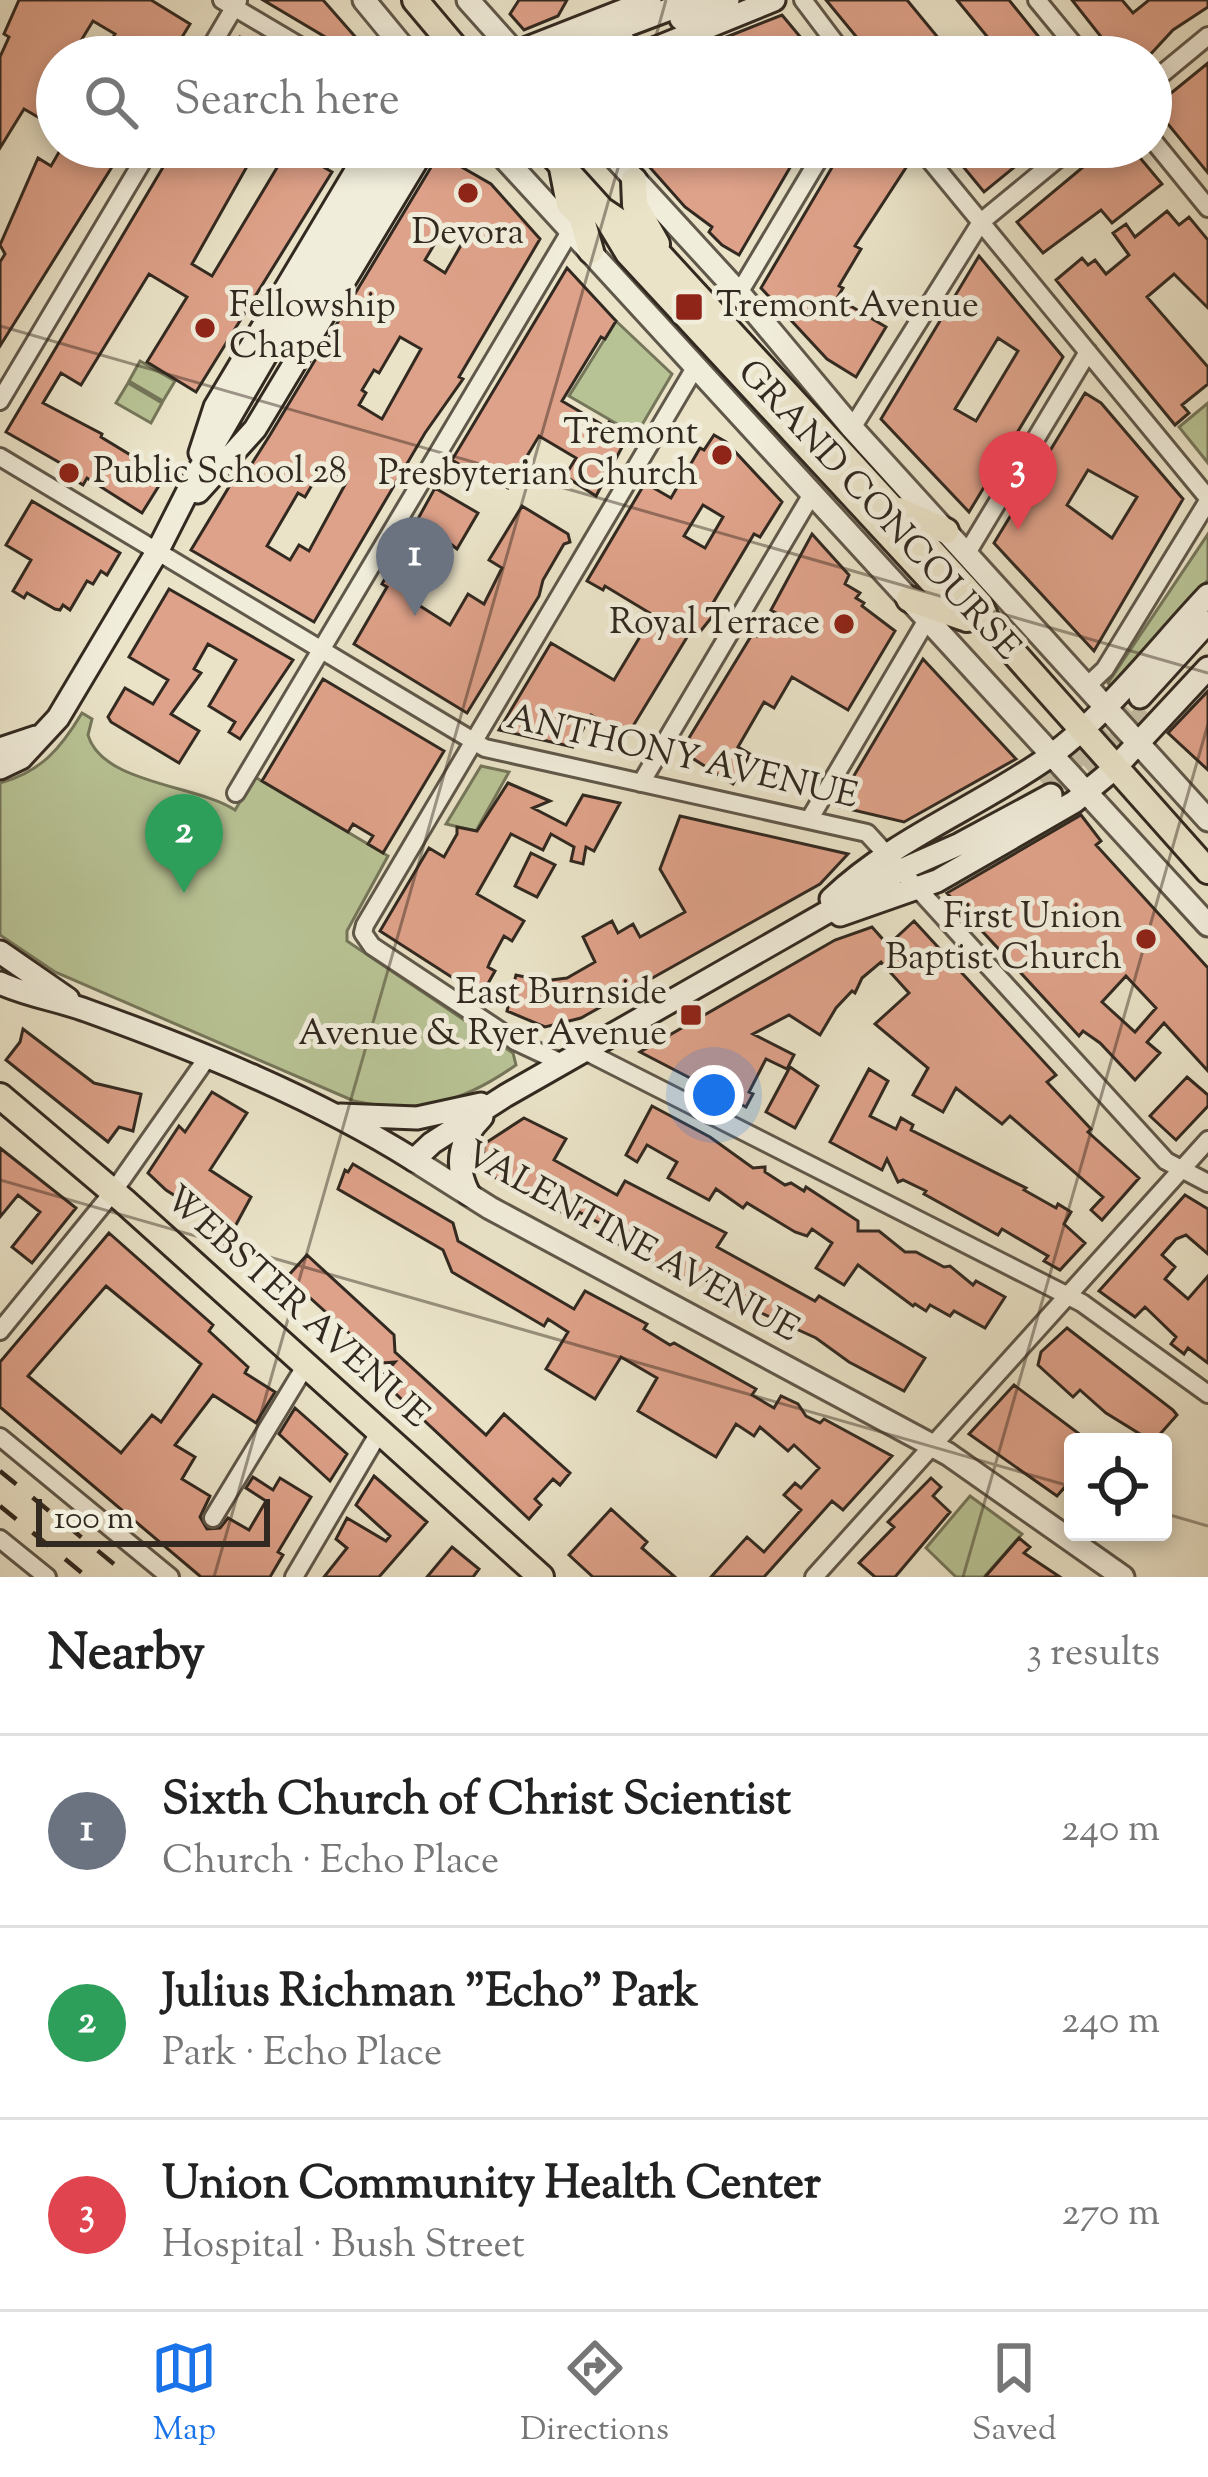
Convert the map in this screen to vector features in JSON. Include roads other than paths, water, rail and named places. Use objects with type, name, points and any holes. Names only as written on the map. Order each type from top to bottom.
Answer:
[{"type":"main road","points":[[364,0],[394,36]]},
{"type":"main road","points":[[415,0],[445,36]]},
{"type":"main road","points":[[562,36],[650,0]]},
{"type":"main road","points":[[600,36],[694,0]]},
{"type":"main road","points":[[638,36],[728,0]]},
{"type":"main road","points":[[702,36],[774,0]]},
{"type":"main road","points":[[483,6],[501,36]]},
{"type":"main road","points":[[197,484],[215,406],[358,168]]},
{"type":"main road","points":[[0,768],[21,758],[58,718],[376,168]]},
{"type":"main road","points":[[197,484],[393,168]]},
{"type":"main road","points":[[197,484],[250,437],[412,168]]},
{"type":"main road","name":"GRAND CONCOURSE","points":[[513,168],[1208,925]]},
{"type":"main road","points":[[557,168],[569,204],[581,216],[591,251]]},
{"type":"main road","name":"GRAND CONCOURSE","points":[[563,168],[602,210],[628,253],[1208,871]]},
{"type":"main road","name":"GRAND CONCOURSE","points":[[626,168],[852,428],[1208,820]]},
{"type":"main road","points":[[634,180],[635,205],[670,267]]},
{"type":"main road","name":"GRAND CONCOURSE","points":[[602,210],[644,238],[980,604],[978,622]]},
{"type":"main road","points":[[892,508],[946,531]]},
{"type":"main road","points":[[414,1160],[505,1096],[805,925],[1052,755],[1208,595]]},
{"type":"main road","points":[[910,598],[978,622]]},
{"type":"main road","points":[[1208,622],[1144,703],[1208,642]]},
{"type":"main road","points":[[805,925],[919,890],[1086,794],[1208,668]]},
{"type":"main road","points":[[0,749],[43,735]]},
{"type":"main road","points":[[903,861],[1047,789]]},
{"type":"main road","name":"VALENTINE AVENUE","points":[[0,952],[84,1009]]},
{"type":"main road","name":"VALENTINE AVENUE","points":[[0,983],[84,1009],[336,1115],[469,1194],[932,1445],[1123,1577]]},
{"type":"main road","name":"WEBSTER AVENUE","points":[[0,1096],[541,1577]]},
{"type":"main road","points":[[336,1115],[417,1118],[505,1096]]},
{"type":"main road","points":[[469,1194],[459,1173],[460,1150],[478,1120],[505,1096]]},
{"type":"street","points":[[803,0],[830,36]]},
{"type":"street","points":[[1037,0],[1067,36]]},
{"type":"street","points":[[215,36],[232,2],[285,36]]},
{"type":"street","points":[[1172,66],[1208,36]]},
{"type":"street","points":[[1172,164],[1208,208]]},
{"type":"street","points":[[0,400],[138,168]]},
{"type":"street","points":[[739,293],[813,168]]},
{"type":"street","points":[[936,168],[1208,500],[1105,669],[1087,686]]},
{"type":"street","points":[[852,428],[980,222],[1046,168]]},
{"type":"street","points":[[236,793],[571,230]]},
{"type":"street","points":[[967,553],[1088,352]]},
{"type":"street","points":[[562,1063],[517,1042],[372,946],[363,933],[696,366]]},
{"type":"street","name":"ANTHONY AVENUE","points":[[0,457],[161,545],[321,651],[486,749],[867,833],[903,861],[919,890],[1166,1161],[1208,1183]]},
{"type":"street","points":[[641,783],[812,494]]},
{"type":"street","points":[[809,820],[928,618]]},
{"type":"street","points":[[585,1051],[1067,1296],[1208,1394]]},
{"type":"street","points":[[0,1331],[113,1192],[207,1058]]},
{"type":"street","points":[[825,1573],[932,1445],[1208,1140]]},
{"type":"street","points":[[213,1518],[306,1365]]},
{"type":"street","points":[[294,1577],[380,1431]]},
{"type":"street","points":[[0,1437],[170,1577]]},
{"type":"street","points":[[0,1539],[46,1577]]},
{"type":"tunnel","points":[[1043,784],[1140,697]]},
{"type":"tunnel","points":[[1062,788],[1149,709]]},
{"type":"railway","points":[[0,1471],[130,1577]]},
{"type":"railway","points":[[0,1506],[87,1577]]},
{"type":"place","name":"Devora","points":[[468,193]]},
{"type":"place","name":"Tremont Avenue","points":[[689,307]]},
{"type":"place","name":"Fellowship Chapel","points":[[205,328]]},
{"type":"place","name":"Tremont Presbyterian Church","points":[[722,455]]},
{"type":"place","name":"Public School 28","points":[[69,473]]},
{"type":"place","name":"Union Community Health Center","points":[[1018,530]]},
{"type":"place","name":"Sixth Church of Christ Scientist","points":[[415,616]]},
{"type":"place","name":"Royal Terrace","points":[[844,624]]},
{"type":"place","name":"Julius Richman \"Echo\" Park","points":[[184,893]]},
{"type":"place","name":"First Union Baptist Church","points":[[1146,939]]},
{"type":"place","name":"East Burnside Avenue & Ryer Avenue","points":[[691,1015]]}]
